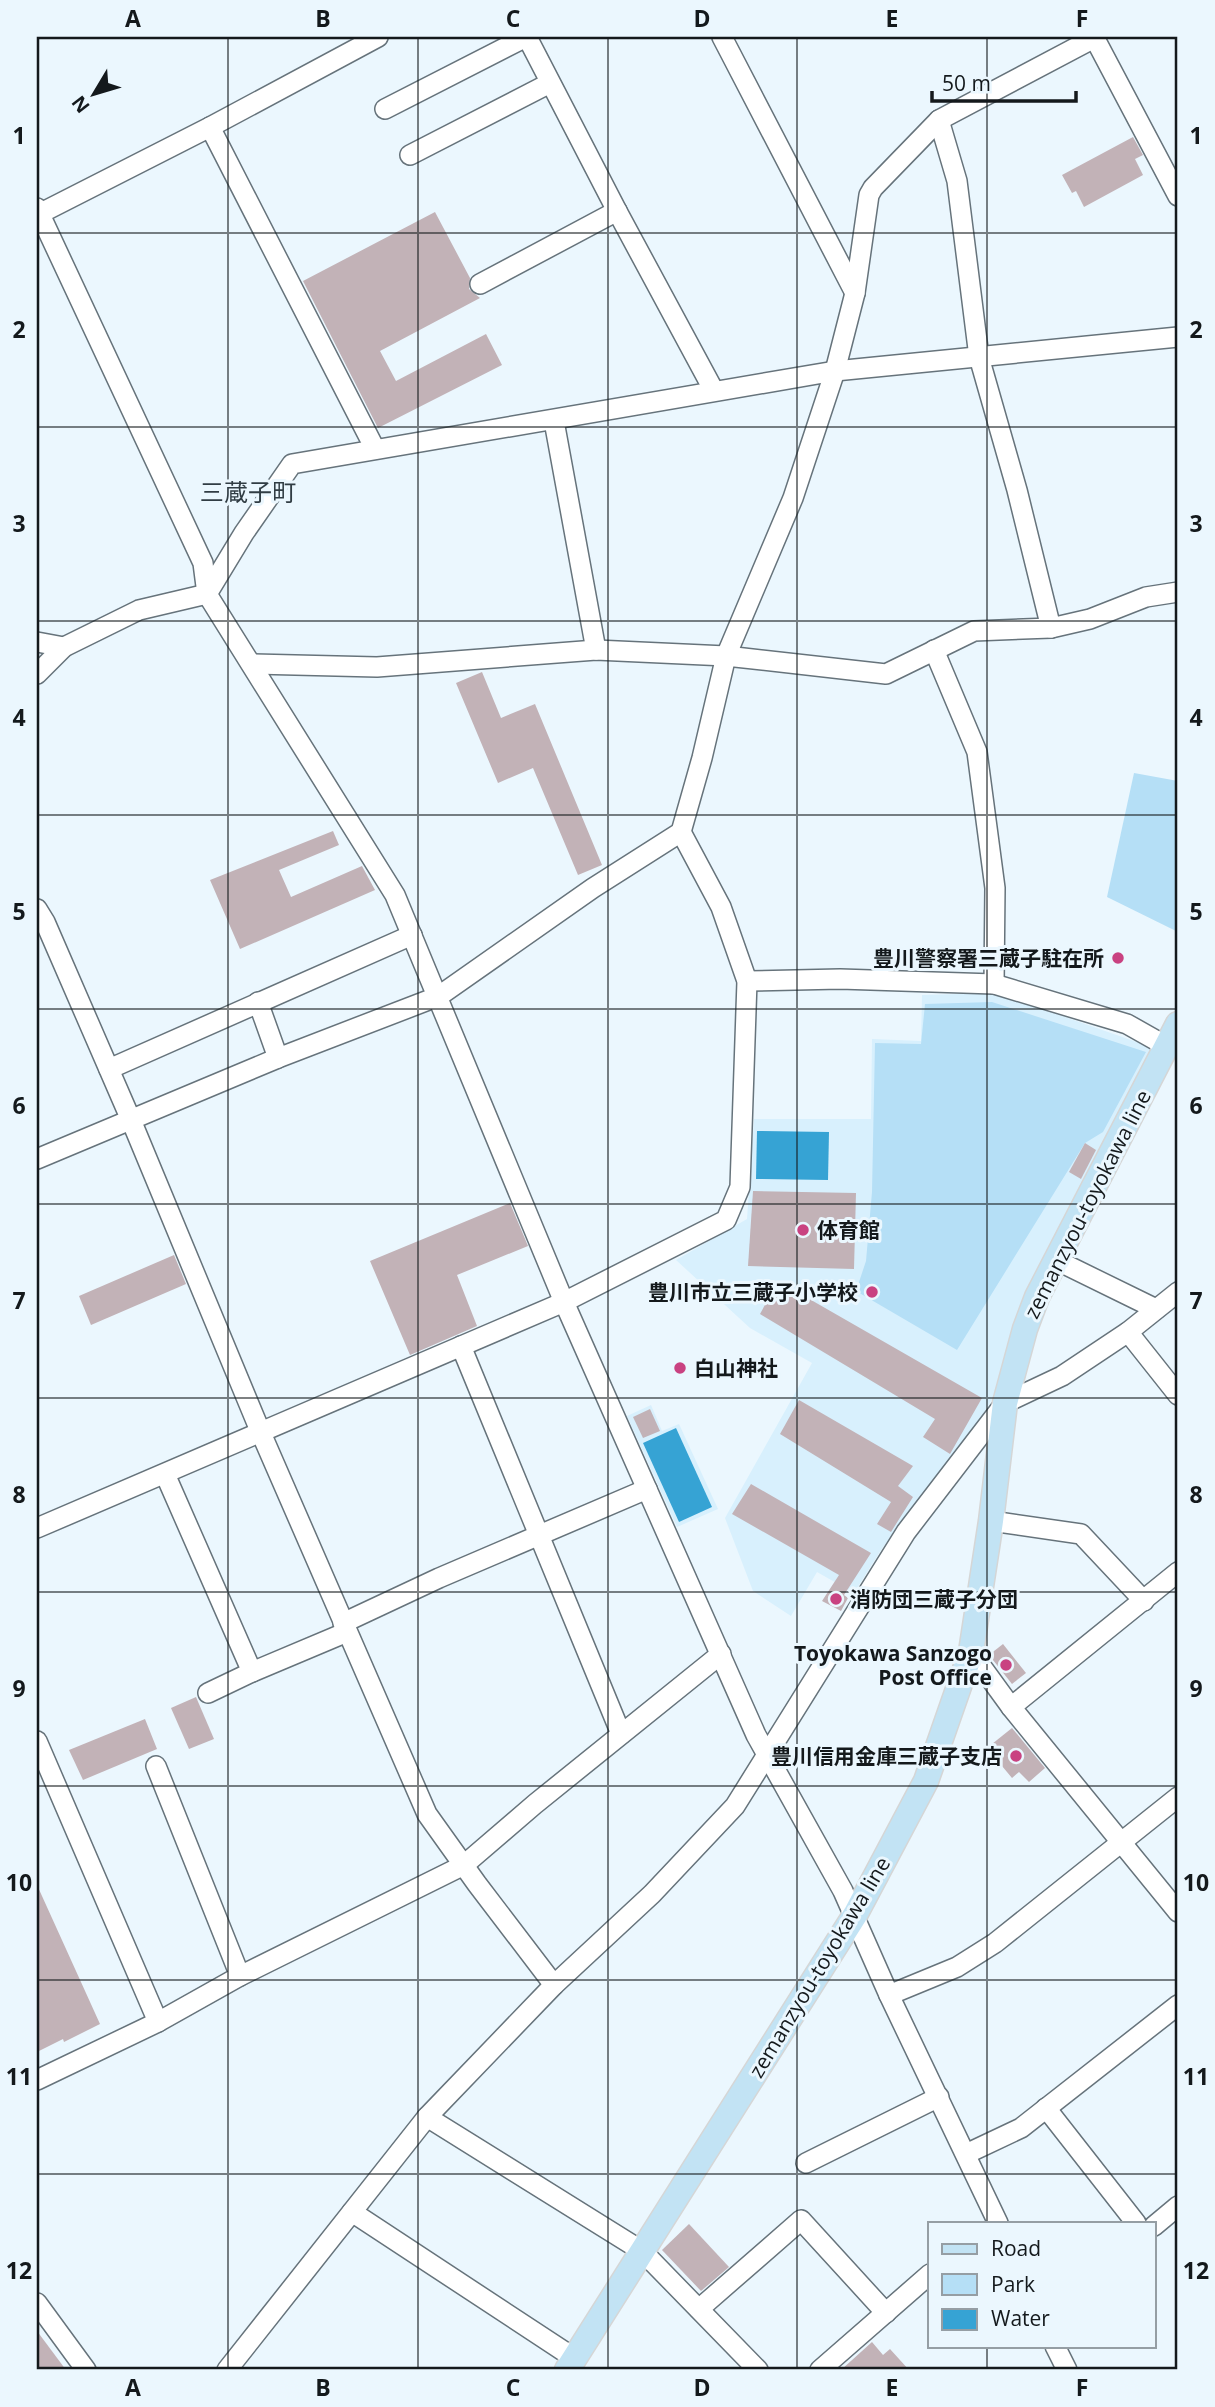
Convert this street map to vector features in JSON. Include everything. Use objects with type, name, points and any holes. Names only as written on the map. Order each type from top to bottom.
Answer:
[{"type":"main road","name":"zemanzyou-toyokawa line","points":[[570,2364],[855,1915],[926,1781],[971,1652],[1005,1403],[1025,1329],[1037,1297],[1178,1024]]},
{"type":"street","points":[[378,37],[354,42],[210,127],[38,213],[204,563],[207,594],[253,664],[394,895],[439,996],[564,1302],[756,1735],[855,1915],[889,1994],[967,2154],[993,2221]]},
{"type":"street","points":[[385,109],[527,37],[714,391]]},
{"type":"street","points":[[722,37],[855,293]]},
{"type":"street","points":[[37,1159],[278,1058],[439,996],[593,888],[681,832],[726,656],[793,498],[835,371],[855,293],[869,195],[939,120],[1095,37],[1178,196]]},
{"type":"street","points":[[410,155],[550,83]]},
{"type":"street","points":[[939,120],[957,181],[979,357],[1017,490],[1051,628]]},
{"type":"street","points":[[210,127],[375,449]]},
{"type":"street","points":[[480,284],[617,211]]},
{"type":"street","points":[[37,674],[64,647],[139,610],[207,594],[244,533],[292,464],[835,371],[1178,337]]},
{"type":"street","points":[[554,421],[596,650]]},
{"type":"street","points":[[253,664],[377,667],[596,650],[726,656],[887,674],[974,631],[1051,628],[1090,619],[1146,597],[1178,592]]},
{"type":"street","points":[[37,642],[64,647]]},
{"type":"street","points":[[934,650],[977,752],[995,888],[994,984]]},
{"type":"street","points":[[37,1528],[564,1302],[726,1220],[740,1187],[747,981],[721,907],[681,832]]},
{"type":"street","points":[[37,909],[109,1069],[261,1433],[428,1814],[554,1984]]},
{"type":"street","points":[[109,1069],[412,935]]},
{"type":"street","points":[[747,981],[840,979],[994,984],[1127,1024],[1166,1046]]},
{"type":"street","points":[[258,1002],[278,1058]]},
{"type":"street","points":[[1056,1260],[1156,1309]]},
{"type":"street","points":[[227,2370],[427,2117],[554,1984],[652,1894],[735,1806],[906,1532],[1005,1403],[1062,1376],[1128,1332],[1178,1292]]},
{"type":"street","points":[[1128,1332],[1178,1395]]},
{"type":"street","points":[[461,1346],[621,1734]]},
{"type":"street","points":[[165,1474],[252,1672]]},
{"type":"street","points":[[208,1693],[539,1535],[647,1489]]},
{"type":"street","points":[[991,1521],[1081,1534],[1144,1601]]},
{"type":"street","points":[[1011,1707],[1178,1572]]},
{"type":"street","points":[[971,1652],[1011,1707],[1178,1912]]},
{"type":"street","points":[[37,2080],[158,2022],[240,1976],[464,1865],[721,1654]]},
{"type":"street","points":[[37,1741],[158,2022]]},
{"type":"street","points":[[156,1766],[240,1976]]},
{"type":"street","points":[[889,1994],[957,1967],[995,1943],[1178,1797]]},
{"type":"street","points":[[967,2154],[1021,2128],[1178,2006]]},
{"type":"street","points":[[806,2162],[939,2097]]},
{"type":"street","points":[[1046,2108],[1135,2222]]},
{"type":"street","points":[[427,2117],[642,2252],[758,2370]]},
{"type":"street","points":[[1156,2224],[1178,2206]]},
{"type":"street","points":[[352,2212],[570,2364]]},
{"type":"street","points":[[699,2309],[801,2220],[886,2314]]},
{"type":"street","points":[[820,2370],[928,2276]]},
{"type":"street","points":[[37,2303],[86,2370]]},
{"type":"street","points":[[1056,2348],[1068,2370]]},
{"type":"shaded area","name":"豊川市立三蔵子小学校","points":[[996,993],[1154,1048],[1006,1376],[972,1432],[883,1547],[854,1593],[817,1572],[791,1616],[753,1591],[725,1518],[812,1363],[750,1328],[676,1260],[747,1219],[754,1119],[871,1119],[872,1039],[921,1041],[922,995]]},
{"type":"shaded area","points":[[651,1405],[662,1431],[679,1424],[718,1509],[677,1527],[627,1416]]},
{"type":"green space","points":[[1134,773],[1178,781],[1178,932],[1107,897]]},
{"type":"green space","points":[[992,1002],[1146,1052],[1103,1132],[1085,1143],[957,1350],[856,1291],[866,1261],[872,1192],[875,1043],[921,1044],[925,1004]]},
{"type":"water","points":[[757,1131],[829,1132],[828,1180],[756,1179]]},
{"type":"water","points":[[676,1428],[712,1507],[679,1522],[643,1443]]},
{"type":"building","points":[[1133,137],[1143,155],[1135,159],[1143,175],[1084,207],[1076,191],[1072,193],[1062,175]]},
{"type":"building","points":[[435,212],[470,278],[469,289],[480,298],[380,351],[396,381],[486,334],[502,365],[378,428],[303,281]]},
{"type":"building","points":[[482,672],[501,718],[535,704],[602,865],[578,875],[533,768],[498,783],[456,683]]},
{"type":"building","points":[[333,831],[339,845],[279,870],[291,897],[362,866],[375,890],[240,949],[210,880]]},
{"type":"building","points":[[1085,1143],[1096,1150],[1081,1179],[1069,1172]]},
{"type":"building","name":"体育館","points":[[753,1191],[856,1193],[854,1269],[748,1266]]},
{"type":"building","points":[[510,1203],[528,1246],[457,1275],[477,1326],[410,1355],[370,1261]]},
{"type":"building","points":[[174,1255],[186,1284],[91,1325],[79,1296]]},
{"type":"building","points":[[778,1281],[982,1398],[950,1454],[923,1437],[935,1419],[760,1314]]},
{"type":"building","points":[[799,1400],[913,1466],[898,1486],[913,1497],[891,1532],[877,1524],[891,1502],[780,1434]]},
{"type":"building","points":[[650,1409],[660,1431],[643,1438],[633,1417]]},
{"type":"building","points":[[751,1484],[871,1553],[844,1595],[848,1598],[841,1611],[822,1601],[839,1575],[732,1514]]},
{"type":"building","points":[[1003,1644],[1026,1673],[1012,1684],[989,1655]]},
{"type":"building","points":[[196,1697],[214,1739],[189,1749],[171,1708]]},
{"type":"building","points":[[145,1719],[157,1749],[83,1780],[69,1750]]},
{"type":"building","points":[[1012,1728],[1045,1768],[1029,1782],[1019,1772],[1012,1778],[987,1748]]},
{"type":"building","points":[[37,1885],[100,2024],[37,2052]]},
{"type":"building","points":[[689,2224],[729,2267],[701,2291],[662,2250]]},
{"type":"building","points":[[37,2331],[66,2370],[37,2370]]},
{"type":"building","points":[[872,2342],[883,2355],[890,2349],[909,2370],[841,2370]]},
{"type":"place","name":"豊川警察署三蔵子駐在所","points":[[1118,958]]},
{"type":"place","name":"体育館","points":[[803,1230]]},
{"type":"place","name":"豊川市立三蔵子小学校","points":[[872,1292]]},
{"type":"place","name":"白山神社","points":[[680,1368]]},
{"type":"place","name":"消防団三蔵子分団","points":[[836,1599]]},
{"type":"place","name":"Toyokawa Sanzogo Post Office","points":[[1006,1665]]},
{"type":"place","name":"豊川信用金庫三蔵子支店","points":[[1016,1756]]},
{"type":"district","name":"三蔵子町","points":[[248,491]]}]
